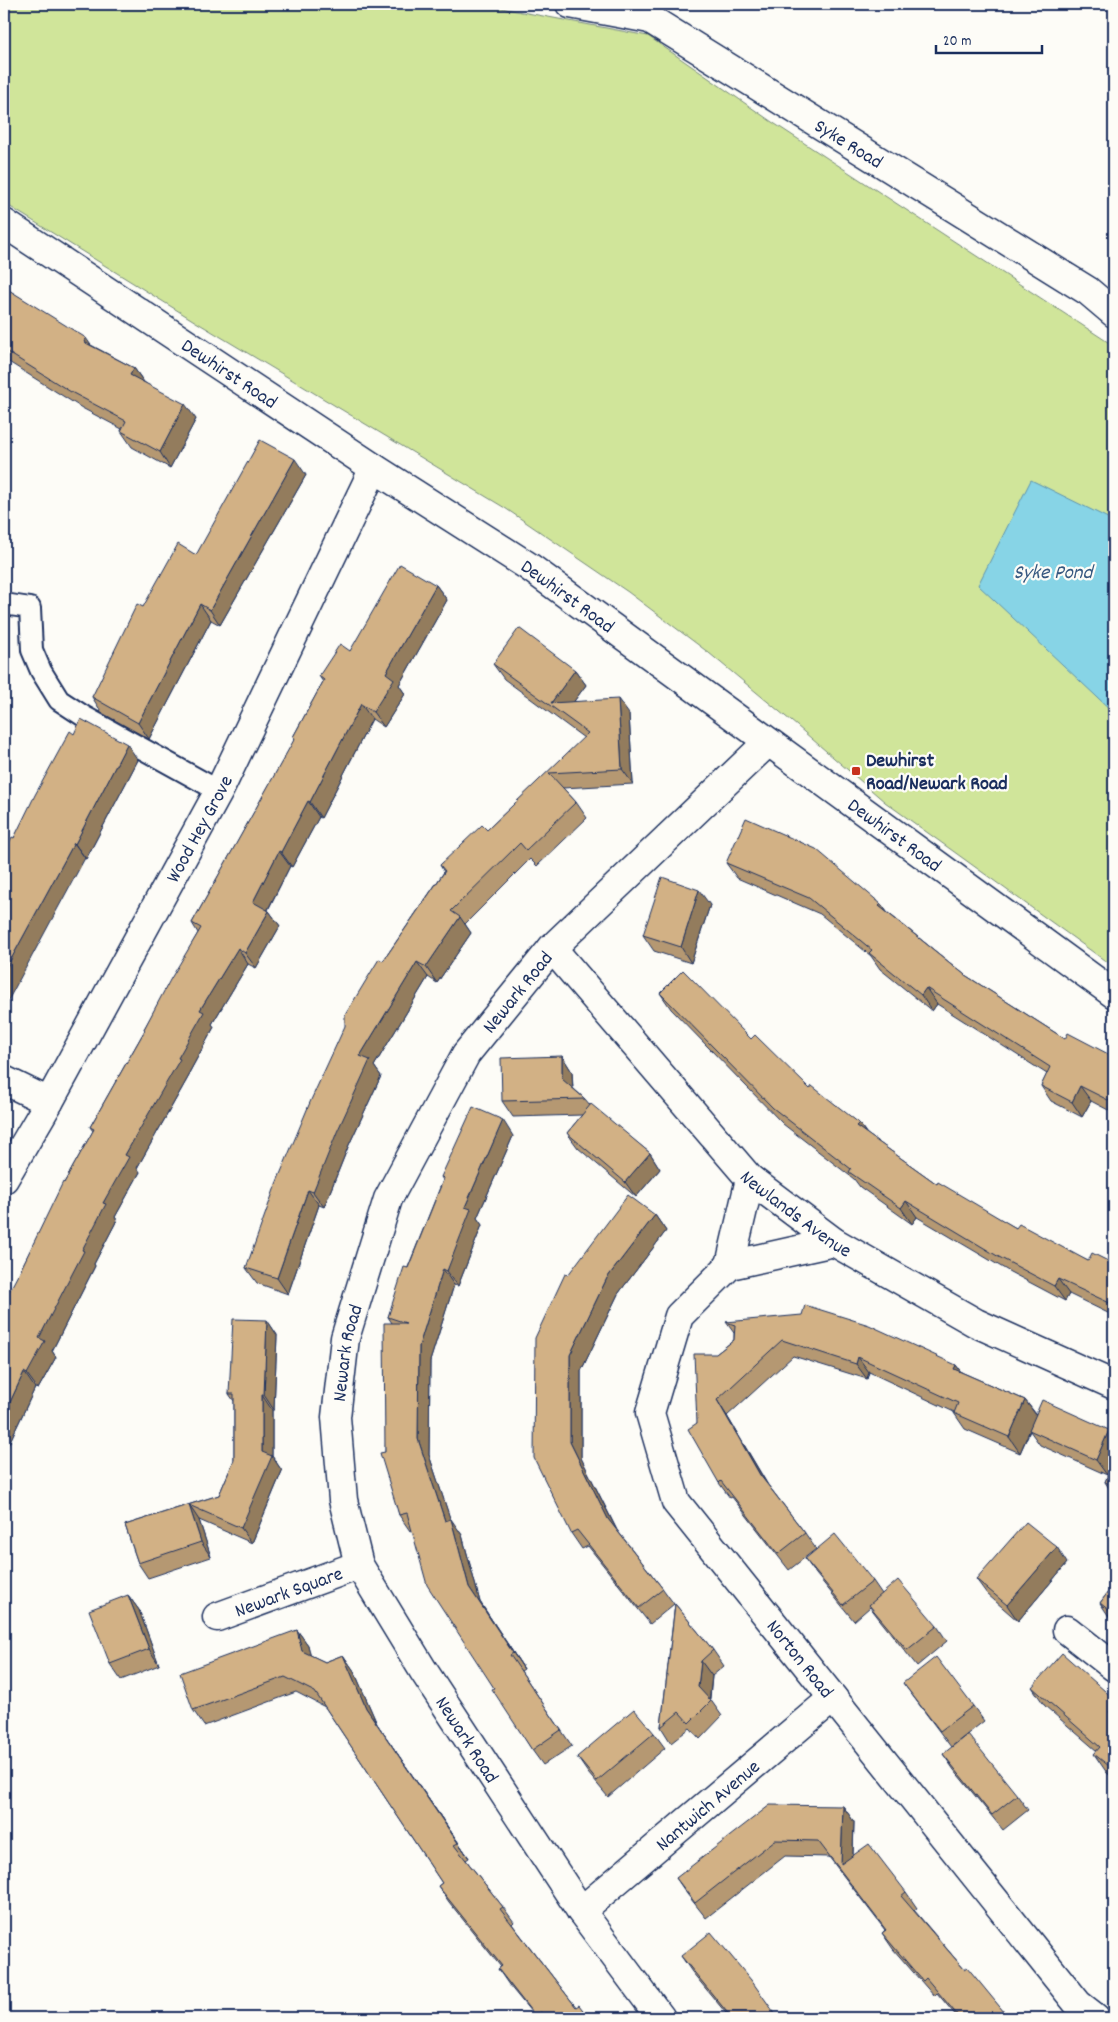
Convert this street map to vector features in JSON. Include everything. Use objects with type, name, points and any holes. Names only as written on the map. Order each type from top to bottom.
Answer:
[{"type":"street","name":"Syke Road","points":[[570,4],[650,19],[1088,291],[1114,314]]},
{"type":"street","name":"Dewhirst Road","points":[[4,223],[374,468],[528,566],[1114,994]]},
{"type":"street","name":"Wood Hey Grove","points":[[4,1179],[49,1102],[219,791],[374,468]]},
{"type":"street","name":"Newark Road","points":[[661,2018],[581,1911],[423,1670],[359,1565],[344,1500],[336,1417],[345,1338],[388,1199],[466,1054],[552,948],[768,742]]},
{"type":"street","name":"Newlands Avenue","points":[[552,948],[750,1179],[834,1242],[976,1323],[1114,1385]]},
{"type":"street","points":[[4,1080],[49,1102]]},
{"type":"street","points":[[750,1179],[730,1265],[834,1242]]},
{"type":"street","name":"Norton Road","points":[[730,1265],[679,1316],[650,1413],[676,1502],[1078,2004],[1096,2018]]},
{"type":"street","name":"Newark Square","points":[[218,1617],[359,1565]]},
{"type":"street","points":[[1066,1630],[1114,1667]]},
{"type":"street","name":"Nantwich Avenue","points":[[581,1911],[833,1698]]},
{"type":"lane","points":[[4,604],[30,608],[32,650],[41,671],[59,700],[85,717],[219,791]]},
{"type":"green space","points":[[4,4],[480,4],[648,36],[772,122],[1114,346],[1114,965],[1104,960],[885,802],[709,653],[628,592],[505,508],[196,322],[4,203]]},
{"type":"water","name":"Syke Pond","points":[[1031,480],[1114,521],[1114,713],[978,585]]},
{"type":"building","points":[[1114,276],[1114,288],[1109,282]]},
{"type":"building","points":[[4,287],[86,338],[84,342],[134,368],[130,375],[185,404],[160,452],[121,431],[126,421],[71,392],[4,350]]},
{"type":"building","points":[[260,440],[295,459],[210,610],[200,604],[138,723],[92,697],[137,604],[143,607],[178,544],[196,555]]},
{"type":"building","points":[[400,564],[436,585],[386,673],[394,679],[373,712],[361,704],[310,802],[308,801],[281,852],[279,851],[253,902],[269,911],[245,953],[238,948],[200,1010],[204,1012],[178,1058],[180,1059],[125,1155],[129,1157],[103,1203],[106,1204],[82,1250],[84,1251],[39,1338],[45,1341],[27,1374],[24,1372],[4,1415],[4,1301],[63,1182],[94,1129],[90,1127],[145,1030],[170,980],[201,928],[192,923],[295,738],[293,737],[324,680],[319,676],[340,644],[350,651]]},
{"type":"building","points":[[519,628],[575,670],[551,703],[618,699],[622,769],[549,773],[576,802],[526,850],[520,843],[451,911],[460,917],[426,967],[417,962],[360,1056],[370,1060],[337,1132],[313,1192],[308,1190],[277,1278],[246,1268],[276,1184],[311,1100],[345,1026],[345,1015],[379,959],[383,961],[445,871],[440,865],[482,825],[487,830],[588,733],[493,664]]},
{"type":"building","points":[[81,719],[127,744],[75,844],[4,972],[4,853],[12,837],[14,838],[70,731],[74,734]]},
{"type":"building","points":[[746,818],[816,849],[881,904],[879,906],[965,975],[1065,1039],[1068,1033],[1114,1057],[1114,1103],[1080,1086],[1072,1102],[1041,1086],[1050,1067],[926,988],[921,995],[869,953],[872,950],[809,898],[726,863]]},
{"type":"building","points":[[662,877],[699,890],[681,947],[643,935]]},
{"type":"building","points":[[683,970],[751,1039],[755,1035],[810,1089],[812,1086],[859,1123],[856,1126],[937,1184],[938,1182],[1016,1228],[1019,1224],[1088,1261],[1092,1253],[1114,1264],[1114,1305],[1058,1279],[1054,1286],[999,1257],[906,1201],[901,1208],[849,1172],[851,1169],[773,1108],[660,993]]},
{"type":"building","points":[[562,1056],[562,1079],[585,1099],[502,1101],[501,1058]]},
{"type":"building","points":[[591,1104],[650,1153],[625,1182],[567,1133]]},
{"type":"building","points":[[473,1107],[503,1120],[465,1207],[471,1209],[447,1271],[443,1269],[419,1346],[418,1439],[445,1521],[451,1519],[469,1587],[513,1653],[510,1655],[561,1730],[532,1750],[427,1585],[407,1513],[399,1515],[380,1453],[385,1452],[384,1323],[406,1323],[388,1317],[404,1267],[408,1268],[444,1178],[441,1177]]},
{"type":"building","points":[[628,1195],[655,1215],[607,1278],[570,1355],[570,1442],[608,1519],[663,1589],[639,1608],[577,1530],[571,1533],[534,1458],[535,1338],[565,1274],[568,1275]]},
{"type":"building","points":[[805,1305],[869,1325],[956,1365],[954,1369],[1025,1400],[1009,1437],[954,1413],[958,1403],[858,1357],[856,1364],[782,1340],[717,1400],[760,1475],[805,1533],[778,1554],[721,1481],[719,1483],[688,1429],[697,1423],[694,1354],[716,1354],[734,1340],[735,1325],[726,1322],[802,1315]]},
{"type":"building","points":[[233,1319],[267,1320],[264,1395],[262,1395],[262,1452],[272,1456],[241,1528],[189,1505],[201,1542],[138,1563],[125,1525],[219,1495],[234,1460],[234,1394],[229,1394]]},
{"type":"building","points":[[1042,1400],[1109,1430],[1096,1460],[1029,1430]]},
{"type":"building","points":[[1114,1460],[1114,1486],[1105,1482]]},
{"type":"building","points":[[1026,1522],[1057,1547],[1007,1605],[976,1579]]},
{"type":"building","points":[[835,1534],[873,1581],[843,1605],[805,1559]]},
{"type":"building","points":[[898,1580],[937,1626],[907,1650],[869,1605]]},
{"type":"building","points":[[1114,1584],[1114,1614],[1100,1603]]},
{"type":"building","points":[[128,1595],[149,1649],[110,1664],[89,1610]]},
{"type":"building","points":[[675,1604],[713,1650],[701,1661],[698,1687],[711,1701],[689,1723],[679,1712],[661,1727]]},
{"type":"building","points":[[297,1630],[302,1651],[325,1662],[343,1655],[366,1708],[458,1843],[454,1845],[503,1907],[500,1909],[576,2007],[579,2005],[589,2018],[546,2018],[541,2012],[535,2016],[498,1969],[502,1966],[438,1886],[442,1883],[315,1692],[285,1677],[193,1710],[180,1673]]},
{"type":"building","points":[[1062,1653],[1114,1699],[1114,1706],[1109,1712],[1114,1716],[1114,1770],[1094,1754],[1100,1747],[1032,1687]]},
{"type":"building","points":[[936,1657],[973,1706],[940,1731],[903,1683]]},
{"type":"building","points":[[634,1709],[654,1733],[597,1781],[577,1757]]},
{"type":"building","points":[[968,1734],[1017,1795],[992,1815],[943,1754]]},
{"type":"building","points":[[770,1805],[843,1806],[841,1864],[869,1844],[906,1892],[901,1896],[964,1969],[967,1967],[1009,2018],[960,2018],[926,1978],[923,1981],[882,1933],[886,1930],[818,1841],[775,1840],[695,1903],[676,1878]]},
{"type":"building","points":[[711,1932],[751,1980],[778,2018],[729,2018],[731,2017],[681,1956]]},
{"type":"place","name":"Dewhirst Road/Newark Road","points":[[856,771]]}]
